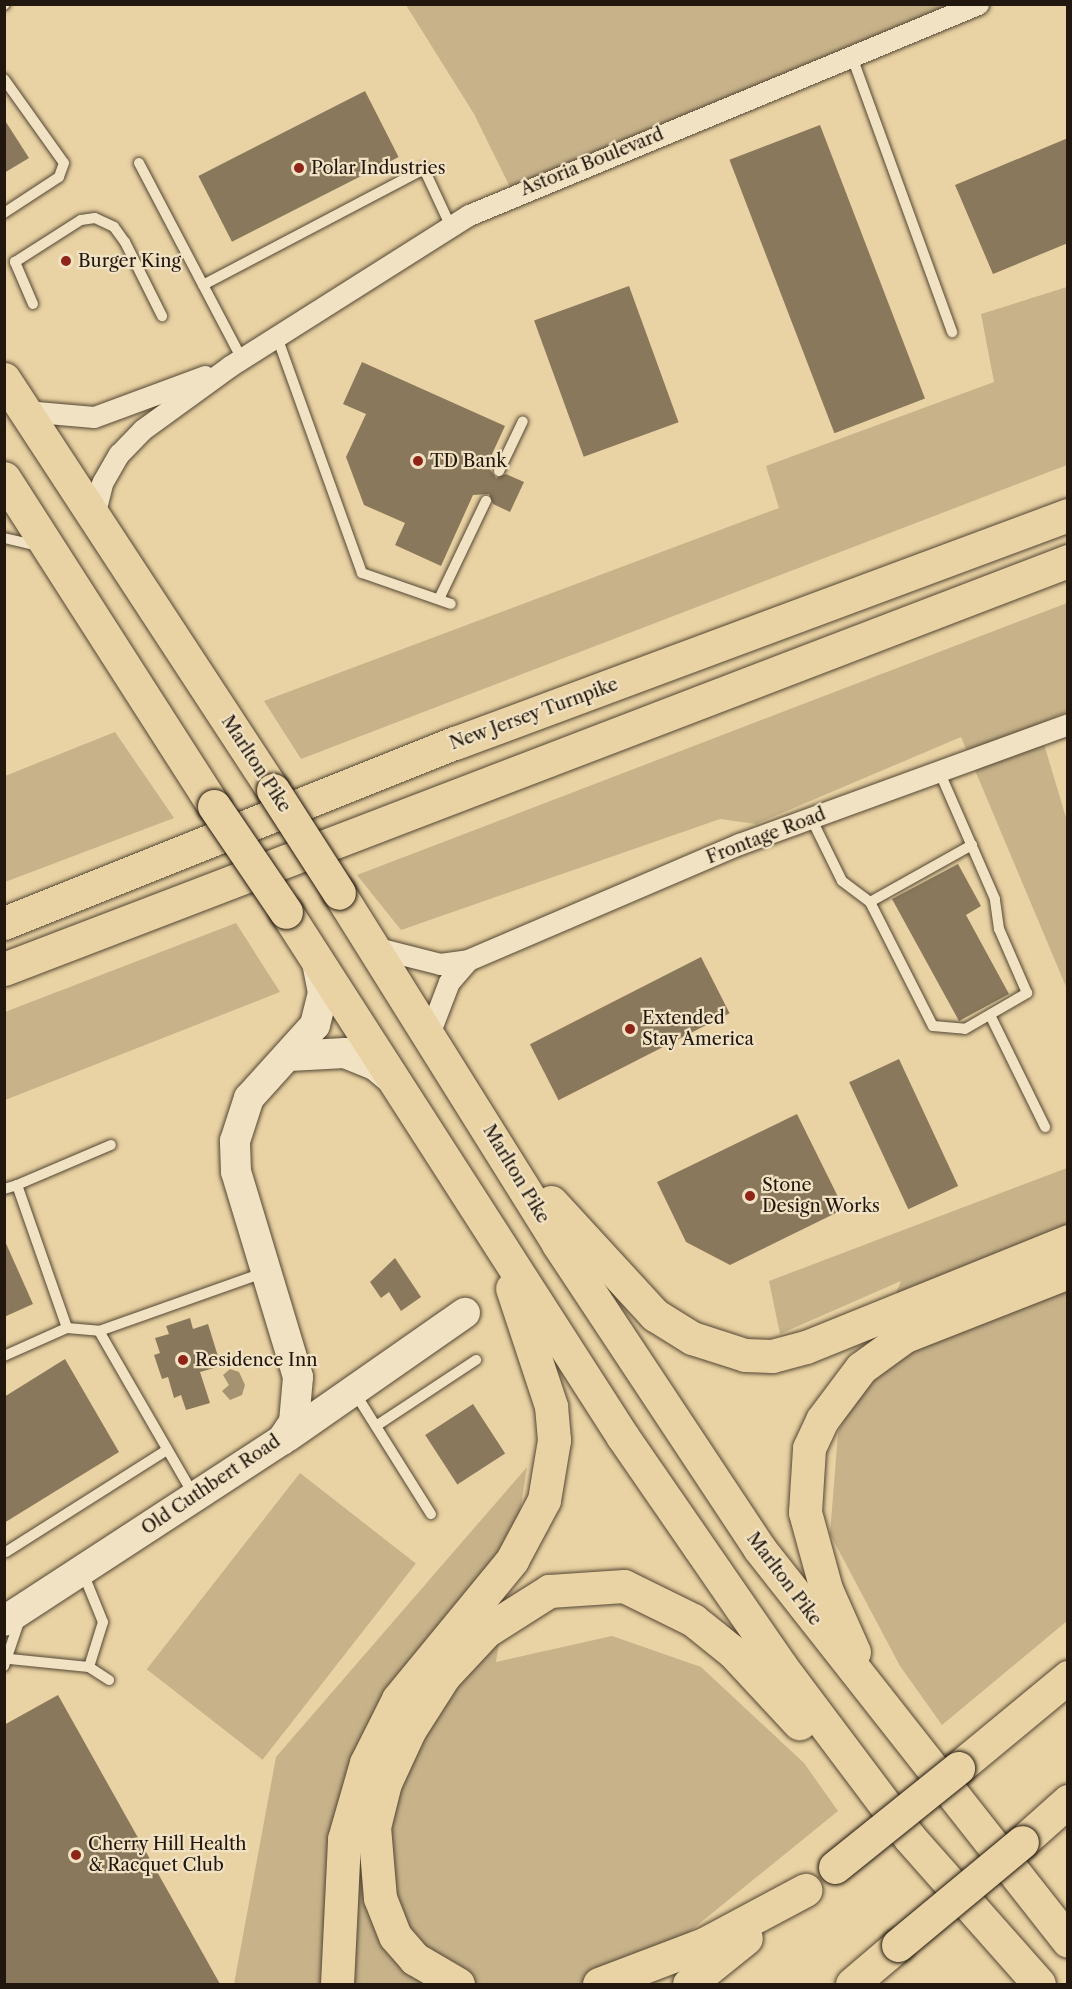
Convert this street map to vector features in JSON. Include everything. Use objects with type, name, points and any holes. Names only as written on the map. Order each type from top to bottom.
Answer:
[{"type":"highway","name":"Marlton Pike","points":[[4,379],[273,790],[759,1548],[875,1701],[1068,1941]]},
{"type":"highway","points":[[4,478],[623,1437],[861,1778],[1034,1981]]},
{"type":"highway","name":"New Jersey Turnpike","points":[[4,923],[455,743],[1068,514]]},
{"type":"highway","points":[[4,969],[1068,561]]},
{"type":"highway","points":[[489,1130],[655,1315],[721,1351],[772,1356],[806,1347],[1068,1241]]},
{"type":"highway","points":[[336,1984],[344,1839],[366,1763],[413,1677],[512,1560],[544,1500],[551,1470],[551,1406],[494,1236]]},
{"type":"highway","points":[[875,1701],[810,1540],[804,1479],[809,1448],[838,1394],[888,1347],[943,1317],[1068,1272]]},
{"type":"highway","points":[[458,1984],[415,1959],[395,1936],[380,1898],[374,1827],[385,1783],[409,1731],[444,1676],[486,1631],[549,1591],[624,1586],[673,1608],[734,1653],[809,1735],[861,1778]]},
{"type":"highway","points":[[689,1984],[1068,1677]]},
{"type":"highway","points":[[852,1984],[1068,1801]]},
{"type":"highway","points":[[1023,1883],[1068,1920]]},
{"type":"highway","points":[[599,1984],[704,1944],[805,1890]]},
{"type":"street","name":"Astoria Boulevard","points":[[94,516],[102,483],[119,454],[236,362],[452,226],[510,194],[978,4]]},
{"type":"street","name":"Astoria Boulevard","points":[[25,411],[93,417],[236,362]]},
{"type":"street","name":"Frontage Road","points":[[373,947],[440,964],[468,960],[811,818],[1068,724]]},
{"type":"street","name":"Old Cuthbert Road","points":[[13,1616],[282,1440],[299,1407],[298,1377],[236,1172],[235,1141],[249,1098],[308,1037],[320,1013],[323,986],[317,960]]},
{"type":"street","name":"Frontage Road","points":[[429,1034],[449,982],[468,960]]},
{"type":"street","points":[[289,1056],[345,1053],[375,1065],[398,1087]]},
{"type":"street","points":[[282,1440],[465,1313]]},
{"type":"lane","points":[[852,57],[952,332]]},
{"type":"lane","points":[[4,79],[64,163],[59,177],[4,213]]},
{"type":"lane","points":[[139,163],[203,285],[236,362]]},
{"type":"lane","points":[[203,285],[424,169],[452,226]]},
{"type":"lane","points":[[33,304],[15,262],[81,220],[95,218],[114,227],[125,242],[162,316]]},
{"type":"lane","points":[[277,337],[362,573],[451,604]]},
{"type":"lane","points":[[500,471],[523,422]]},
{"type":"lane","points":[[439,599],[486,501]]},
{"type":"lane","points":[[4,538],[49,548]]},
{"type":"lane","points":[[811,818],[842,881],[870,902],[933,1026],[965,1029],[1028,993],[999,930],[995,898],[939,771]]},
{"type":"lane","points":[[870,902],[972,845]]},
{"type":"lane","points":[[990,1015],[1045,1127]]},
{"type":"lane","points":[[4,1189],[111,1145]]},
{"type":"lane","points":[[17,1185],[67,1328]]},
{"type":"lane","points":[[4,1356],[67,1328],[99,1331],[266,1272]]},
{"type":"lane","points":[[99,1331],[195,1497]]},
{"type":"lane","points":[[376,1426],[476,1360]]},
{"type":"lane","points":[[353,1391],[431,1514]]},
{"type":"lane","points":[[6,1552],[167,1450]]},
{"type":"lane","points":[[81,1571],[103,1622],[89,1667]]},
{"type":"lane","points":[[13,1616],[7,1662],[89,1667],[109,1680]]},
{"type":"shaded area","points":[[406,5],[956,5],[510,187],[474,114]]},
{"type":"shaded area","points":[[1067,287],[1067,465],[301,759],[264,701],[779,508],[766,466],[994,382],[981,314]]},
{"type":"shaded area","points":[[1067,603],[1067,712],[1038,724],[1067,821],[1067,989],[961,737],[756,824],[720,819],[401,930],[357,875]]},
{"type":"shaded area","points":[[115,732],[174,818],[5,882],[5,776]]},
{"type":"shaded area","points":[[236,923],[280,992],[5,1100],[5,1012]]},
{"type":"shaded area","points":[[1067,1168],[1067,1621],[942,1725],[900,1666],[830,1534],[838,1433],[901,1281],[780,1334],[769,1281]]},
{"type":"shaded area","points":[[230,1369],[239,1372],[245,1385],[242,1395],[230,1400],[222,1391],[229,1385],[223,1375]]},
{"type":"shaded area","points":[[527,1467],[496,1662],[612,1636],[701,1667],[804,1763],[838,1811],[625,1984],[234,1984],[276,1757]]},
{"type":"shaded area","points":[[300,1473],[416,1564],[263,1760],[147,1669]]},
{"type":"building","name":"Polar Industries","points":[[365,91],[399,157],[232,242],[198,176]]},
{"type":"building","points":[[4,119],[29,158],[4,173]]},
{"type":"building","points":[[820,125],[925,399],[834,433],[729,160]]},
{"type":"building","points":[[1068,138],[1068,243],[993,274],[955,185]]},
{"type":"building","points":[[629,286],[679,422],[584,457],[534,321]]},
{"type":"building","name":"TD Bank","points":[[362,362],[505,426],[487,465],[496,478],[506,474],[524,482],[510,512],[493,504],[489,494],[473,495],[441,566],[395,545],[405,523],[364,505],[346,457],[366,414],[343,404]]},
{"type":"building","points":[[958,864],[981,906],[966,915],[1009,994],[959,1021],[892,899]]},
{"type":"building","name":"Extended Stay America","points":[[701,957],[730,1013],[559,1100],[530,1044]]},
{"type":"building","points":[[899,1059],[958,1186],[908,1209],[849,1082]]},
{"type":"building","name":"Stone Design Works","points":[[797,1114],[844,1209],[730,1265],[686,1242],[657,1182]]},
{"type":"building","points":[[4,1239],[33,1304],[4,1317]]},
{"type":"building","points":[[395,1258],[421,1297],[401,1311],[389,1292],[381,1298],[370,1282]]},
{"type":"building","points":[[190,1318],[193,1329],[208,1324],[221,1366],[200,1372],[210,1403],[186,1410],[181,1395],[174,1398],[168,1377],[162,1379],[154,1355],[160,1353],[155,1338],[169,1334],[166,1326]]},
{"type":"building","points":[[65,1359],[119,1452],[4,1523],[4,1397]]},
{"type":"building","points":[[473,1404],[505,1453],[457,1485],[425,1435]]},
{"type":"building","name":"Cherry Hill Health & Racquet Club","points":[[58,1695],[220,1984],[4,1984],[4,1725]]},
{"type":"place","name":"Polar Industries","points":[[299,168]]},
{"type":"place","name":"Burger King","points":[[66,261]]},
{"type":"place","name":"TD Bank","points":[[418,461]]},
{"type":"place","name":"Extended Stay America","points":[[630,1029]]},
{"type":"place","name":"Stone Design Works","points":[[750,1196]]},
{"type":"place","name":"Residence Inn","points":[[183,1360]]},
{"type":"place","name":"Cherry Hill Health & Racquet Club","points":[[76,1855]]}]
